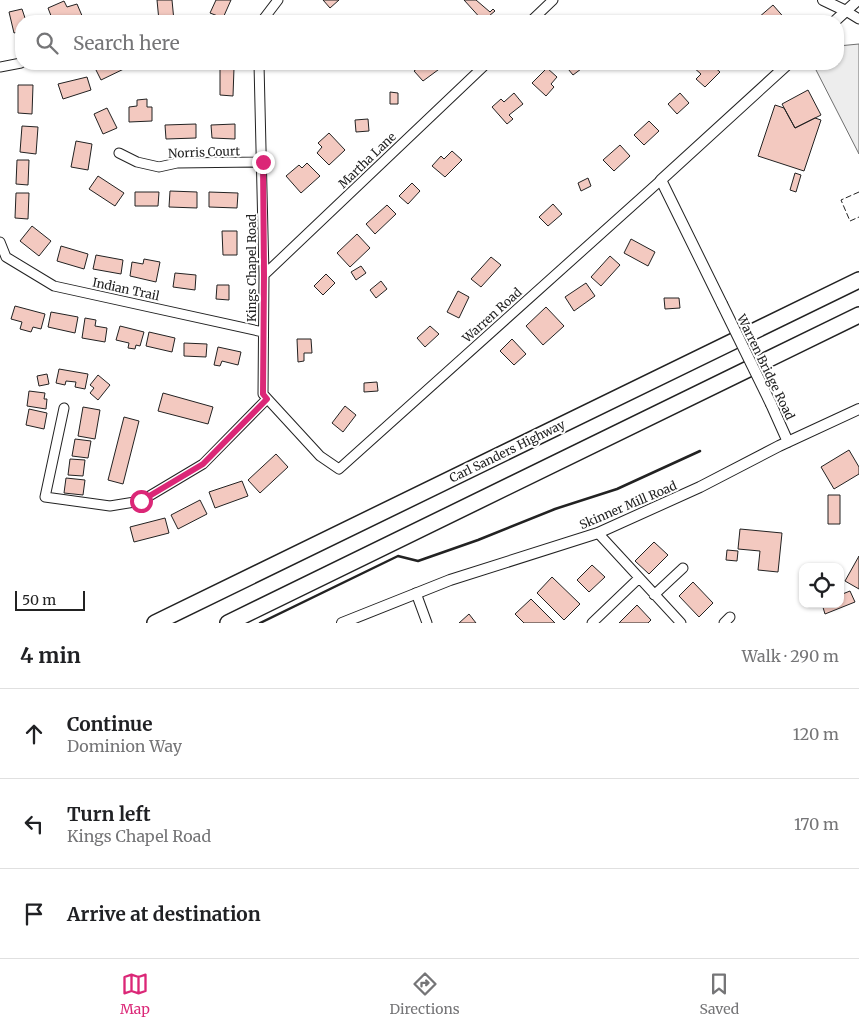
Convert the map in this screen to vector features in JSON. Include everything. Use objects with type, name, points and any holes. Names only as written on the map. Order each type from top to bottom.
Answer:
[{"type":"highway","name":"Carl Sanders Highway","points":[[155,623],[859,280]]},
{"type":"highway","points":[[228,623],[859,315]]},
{"type":"street","points":[[267,15],[278,0]]},
{"type":"street","points":[[537,15],[553,0]]},
{"type":"street","points":[[823,0],[859,19]]},
{"type":"street","points":[[842,15],[858,0]]},
{"type":"street","points":[[0,67],[15,64]]},
{"type":"street","name":"Kings Chapel Road","points":[[259,70],[263,162],[263,394],[267,399]]},
{"type":"street","name":"Martha Lane","points":[[264,275],[480,70]]},
{"type":"street","name":"Warren Road","points":[[267,399],[320,456],[339,469],[781,70]]},
{"type":"street","name":"Norris Court","points":[[119,153],[137,162],[159,167],[177,163],[263,162]]},
{"type":"street","name":"Warren Bridge Road","points":[[661,180],[788,442]]},
{"type":"street","name":"Indian Trail","points":[[0,242],[6,257],[54,286],[263,332]]},
{"type":"street","points":[[64,408],[45,496],[110,506],[141,501],[203,464],[267,399]]},
{"type":"street","name":"Skinner Mill Road","points":[[342,623],[450,580],[598,533],[700,487],[788,442],[859,409]]},
{"type":"street","points":[[598,533],[638,579],[681,623]]},
{"type":"street","points":[[654,595],[684,568]]},
{"type":"street","points":[[592,623],[638,579]]},
{"type":"street","points":[[416,593],[428,623]]},
{"type":"shaded area","points":[[859,44],[859,154],[816,70],[844,70],[844,45]]},
{"type":"building","points":[[157,0],[172,0],[173,15],[158,15]]},
{"type":"building","points":[[216,0],[231,0],[224,15],[210,13]]},
{"type":"building","points":[[323,0],[339,0],[330,8]]},
{"type":"building","points":[[464,0],[476,0],[490,12],[493,9],[495,11],[490,15],[478,15]]},
{"type":"building","points":[[64,1],[67,7],[77,4],[82,15],[51,15],[48,8]]},
{"type":"building","points":[[773,5],[782,15],[761,15]]},
{"type":"building","points":[[22,9],[24,15],[15,15],[14,33],[9,12]]},
{"type":"building","points":[[96,70],[122,70],[101,80]]},
{"type":"building","points":[[220,70],[234,70],[233,96],[220,95]]},
{"type":"building","points":[[415,70],[438,70],[423,81],[414,71]]},
{"type":"building","points":[[545,70],[549,70],[557,77],[551,84],[554,87],[546,96],[532,83]]},
{"type":"building","points":[[569,70],[580,70],[573,75]]},
{"type":"building","points":[[696,70],[718,70],[720,72],[705,87],[696,79],[701,74]]},
{"type":"building","points":[[87,77],[91,90],[63,99],[58,84]]},
{"type":"building","points":[[18,85],[33,85],[32,114],[18,113]]},
{"type":"building","points":[[808,90],[821,115],[795,128],[782,104]]},
{"type":"building","points":[[390,92],[398,93],[398,104],[390,104]]},
{"type":"building","points":[[514,93],[523,104],[509,115],[513,119],[507,124],[492,107],[501,99],[504,102]]},
{"type":"building","points":[[680,93],[689,103],[677,114],[668,104]]},
{"type":"building","points":[[147,99],[147,107],[152,107],[152,121],[129,122],[129,107],[137,106],[137,100]]},
{"type":"building","points":[[775,105],[784,108],[795,128],[815,118],[821,120],[804,171],[758,156]]},
{"type":"building","points":[[107,108],[117,128],[103,134],[94,114]]},
{"type":"building","points":[[368,119],[369,131],[356,132],[355,120]]},
{"type":"building","points":[[649,121],[659,131],[644,145],[634,135]]},
{"type":"building","points":[[196,124],[196,138],[166,139],[165,125]]},
{"type":"building","points":[[235,124],[235,139],[212,138],[211,125]]},
{"type":"building","points":[[22,126],[38,127],[36,154],[20,152]]},
{"type":"building","points":[[329,133],[345,150],[329,165],[317,153],[322,147],[318,143]]},
{"type":"building","points":[[76,141],[92,144],[88,170],[71,167]]},
{"type":"building","points":[[620,145],[630,156],[614,171],[603,160]]},
{"type":"building","points":[[452,151],[462,160],[445,177],[432,166],[441,156],[444,159]]},
{"type":"building","points":[[17,160],[29,160],[28,185],[16,184]]},
{"type":"building","points":[[307,163],[320,176],[301,193],[286,176],[299,165],[302,168]]},
{"type":"building","points":[[795,173],[801,175],[796,192],[790,190]]},
{"type":"building","points":[[98,176],[124,193],[115,206],[89,189]]},
{"type":"building","points":[[588,178],[591,186],[581,191],[578,183]]},
{"type":"building","points":[[412,183],[420,191],[408,204],[399,196]]},
{"type":"building","points":[[170,191],[197,192],[197,208],[169,207]]},
{"type":"building","points":[[135,192],[159,192],[158,206],[135,206]]},
{"type":"building","points":[[209,192],[238,193],[237,208],[209,207]]},
{"type":"building","points":[[16,193],[29,193],[28,219],[15,218]]},
{"type":"building","points":[[553,204],[562,214],[548,226],[539,217]]},
{"type":"building","points":[[387,205],[396,214],[375,234],[366,224]]},
{"type":"building","points":[[32,226],[51,241],[39,256],[20,241]]},
{"type":"building","points":[[222,231],[237,231],[237,255],[223,255]]},
{"type":"building","points":[[357,234],[370,248],[350,267],[337,253]]},
{"type":"building","points":[[631,239],[655,252],[648,266],[624,253]]},
{"type":"building","points":[[61,246],[88,254],[84,269],[57,261]]},
{"type":"building","points":[[96,255],[123,260],[121,274],[93,269]]},
{"type":"building","points":[[610,256],[620,265],[601,286],[591,277]]},
{"type":"building","points":[[491,257],[501,265],[481,287],[471,279]]},
{"type":"building","points":[[144,259],[160,262],[156,282],[130,276],[132,262],[143,264]]},
{"type":"building","points":[[361,266],[366,273],[356,280],[351,272]]},
{"type":"building","points":[[175,273],[196,275],[195,290],[173,287]]},
{"type":"building","points":[[326,274],[335,283],[323,295],[314,286]]},
{"type":"building","points":[[381,281],[387,289],[376,298],[370,290]]},
{"type":"building","points":[[586,283],[595,296],[574,311],[565,297]]},
{"type":"building","points":[[217,285],[229,285],[229,300],[216,299]]},
{"type":"building","points":[[458,291],[469,297],[459,318],[447,312]]},
{"type":"building","points":[[664,298],[679,298],[680,308],[665,309]]},
{"type":"building","points":[[15,306],[45,314],[41,329],[33,327],[31,332],[20,329],[22,322],[11,319]]},
{"type":"building","points":[[546,307],[564,326],[543,345],[526,326]]},
{"type":"building","points":[[51,312],[78,317],[75,333],[48,327]]},
{"type":"building","points":[[85,318],[96,320],[95,326],[107,328],[105,342],[82,338]]},
{"type":"building","points":[[120,326],[144,332],[140,346],[136,345],[135,349],[128,348],[129,343],[116,340]]},
{"type":"building","points":[[430,326],[439,334],[425,347],[417,338]]},
{"type":"building","points":[[149,332],[175,338],[172,352],[146,346]]},
{"type":"building","points":[[297,339],[311,339],[312,353],[304,353],[304,361],[298,362]]},
{"type":"building","points":[[512,339],[526,354],[514,365],[500,351]]},
{"type":"building","points":[[184,343],[207,344],[206,357],[184,356]]},
{"type":"building","points":[[218,347],[241,352],[238,365],[222,361],[220,366],[214,365]]},
{"type":"building","points":[[59,369],[88,374],[85,389],[75,387],[76,382],[66,381],[65,385],[56,383]]},
{"type":"building","points":[[47,374],[49,384],[39,386],[37,376]]},
{"type":"building","points":[[98,375],[110,385],[98,400],[90,393],[94,388],[90,385]]},
{"type":"building","points":[[377,382],[378,391],[364,392],[364,383]]},
{"type":"building","points":[[29,391],[45,393],[44,399],[47,399],[46,409],[27,406]]},
{"type":"building","points":[[163,393],[213,407],[208,424],[158,411]]},
{"type":"building","points":[[345,406],[356,415],[343,432],[332,423]]},
{"type":"building","points":[[83,407],[100,410],[95,439],[78,436]]},
{"type":"building","points":[[29,409],[47,413],[44,429],[26,425]]},
{"type":"building","points":[[124,417],[139,421],[123,484],[108,480]]},
{"type":"building","points":[[75,439],[91,441],[88,458],[72,456]]},
{"type":"building","points":[[849,450],[859,467],[859,474],[834,489],[821,467]]},
{"type":"building","points":[[276,454],[288,467],[260,493],[248,480]]},
{"type":"building","points":[[70,459],[85,460],[83,476],[68,475]]},
{"type":"building","points":[[66,478],[85,480],[83,495],[64,493]]},
{"type":"building","points":[[242,481],[248,496],[215,508],[209,492]]},
{"type":"building","points":[[828,495],[840,495],[840,524],[828,524]]},
{"type":"building","points":[[200,500],[207,514],[178,529],[171,515]]},
{"type":"building","points":[[165,518],[169,533],[134,542],[130,527]]},
{"type":"building","points":[[740,529],[782,533],[778,572],[758,570],[760,551],[738,549]]},
{"type":"building","points":[[654,542],[668,555],[649,574],[635,561]]},
{"type":"building","points":[[727,550],[738,551],[737,561],[726,560]]},
{"type":"building","points":[[859,556],[859,589],[845,581]]},
{"type":"building","points":[[592,565],[605,577],[589,592],[577,580]]},
{"type":"building","points":[[552,577],[580,604],[564,620],[537,593]]},
{"type":"building","points":[[693,582],[713,603],[699,617],[679,596]]},
{"type":"building","points":[[850,591],[855,602],[844,606],[844,593]]},
{"type":"building","points":[[531,599],[555,623],[524,623],[515,614]]},
{"type":"building","points":[[637,605],[651,620],[648,623],[619,623]]},
{"type":"building","points":[[823,608],[840,608],[825,614]]},
{"type":"building","points":[[469,614],[476,623],[459,623]]},
{"type":"fence","points":[[859,192],[841,200],[850,221],[859,217]]},
{"type":"wall","points":[[260,623],[398,556],[418,561],[478,540],[555,509],[617,489],[700,451]]},
{"type":"route","points":[[141,501],[203,464],[267,399],[263,394],[263,162]]}]
